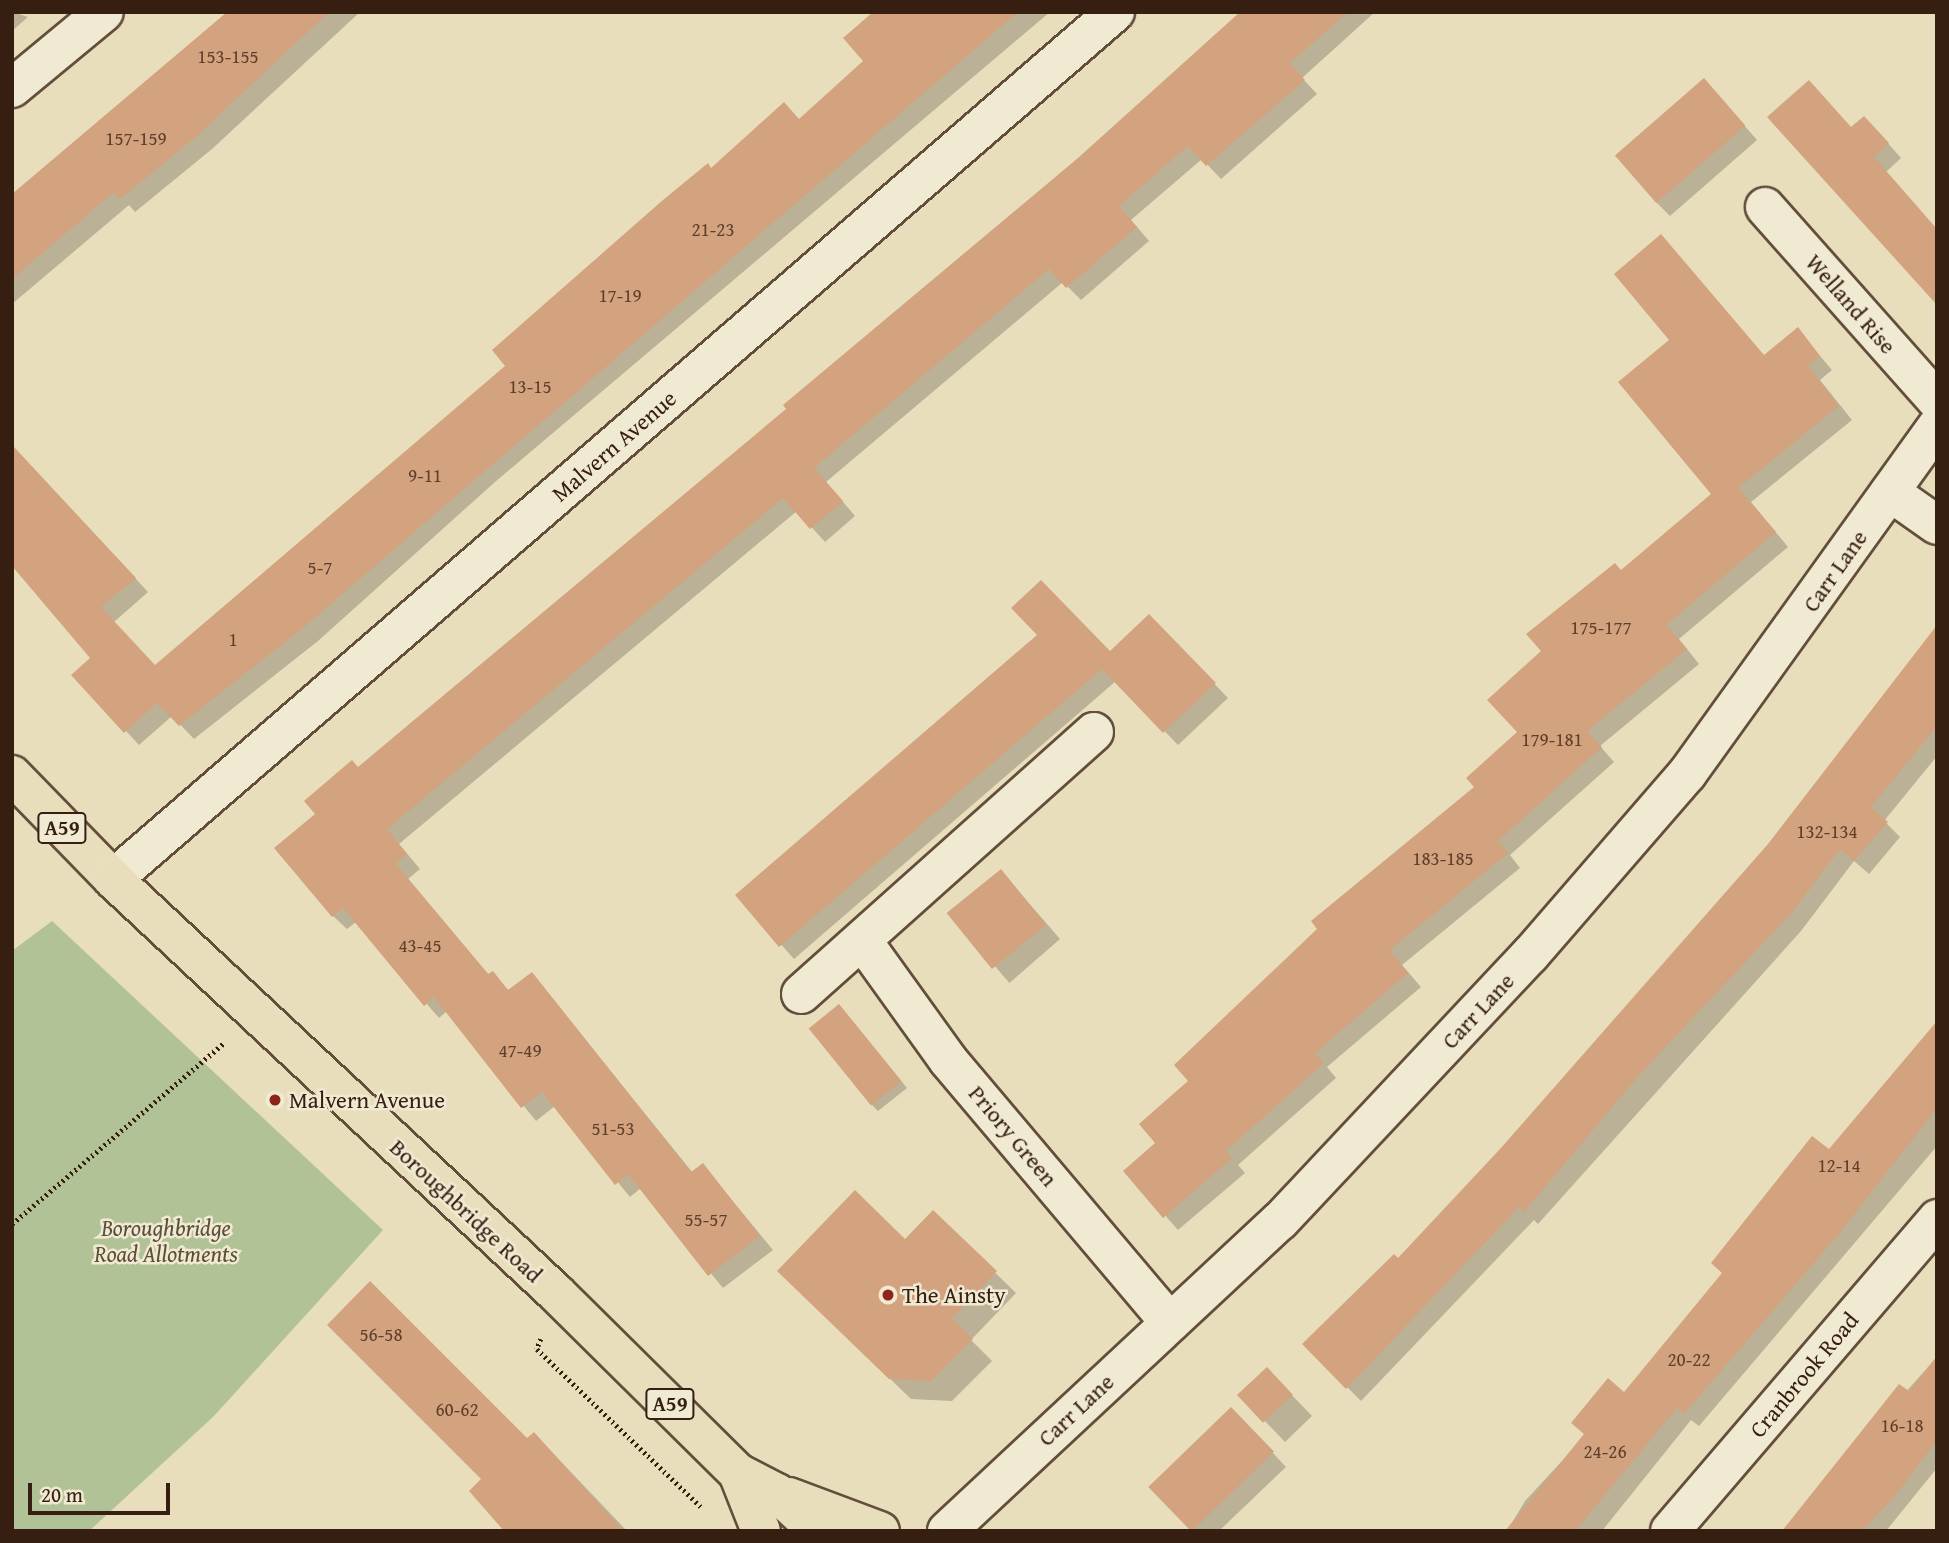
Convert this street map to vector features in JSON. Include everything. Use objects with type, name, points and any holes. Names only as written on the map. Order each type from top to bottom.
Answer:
[{"type":"main road","name":"Boroughbridge Road","points":[[12,775],[113,879],[556,1293],[738,1473],[777,1493],[818,1531]]},
{"type":"main road","name":"Boroughbridge Road","points":[[738,1473],[761,1531]]},
{"type":"main road","points":[[777,1493],[880,1531]]},
{"type":"street","points":[[12,88],[104,12]]},
{"type":"street","name":"Malvern Avenue","points":[[113,879],[1115,12]]},
{"type":"street","name":"Welland Rise","points":[[1765,207],[1937,401]]},
{"type":"street","name":"Carr Lane","points":[[947,1531],[1170,1323],[1369,1130],[1678,785],[1937,426]]},
{"type":"street","points":[[1890,492],[1937,525]]},
{"type":"street","points":[[801,994],[864,943],[1094,732]]},
{"type":"street","name":"Priory Green","points":[[864,943],[948,1060],[1170,1323]]},
{"type":"street","name":"Cranbrook Road","points":[[1670,1531],[1937,1219]]},
{"type":"path","points":[[12,1224],[254,1013]]},
{"type":"path","points":[[537,1349],[711,1516]]},
{"type":"green space","name":"Boroughbridge Road Allotments","points":[[52,921],[383,1230],[213,1417],[89,1531],[12,1531],[12,951]]},
{"type":"building","points":[[227,12],[329,12],[198,135],[120,199],[114,192],[12,279],[12,194]]},
{"type":"building","points":[[873,12],[1018,12],[304,627],[179,726],[157,703],[124,733],[71,675],[90,658],[12,566],[12,445],[136,578],[101,607],[155,665],[505,366],[492,350],[663,200],[708,163],[711,168],[784,102],[799,119],[863,61],[843,38]]},
{"type":"building","points":[[1240,12],[1348,12],[1290,63],[1305,80],[1206,166],[1188,146],[1119,206],[1137,227],[1066,288],[1049,269],[814,468],[843,501],[810,529],[783,498],[387,829],[407,854],[396,864],[488,974],[493,971],[508,990],[532,972],[691,1172],[703,1163],[760,1236],[708,1276],[628,1174],[615,1185],[542,1092],[521,1108],[434,997],[424,1006],[343,908],[332,917],[274,848],[315,814],[304,801],[352,760],[358,767],[786,409],[783,405],[1078,158]]},
{"type":"building","points":[[1704,78],[1745,126],[1656,203],[1615,155]]},
{"type":"building","points":[[1809,80],[1851,127],[1864,116],[1889,143],[1874,157],[1937,229],[1937,305],[1767,117]]},
{"type":"building","points":[[1661,234],[1764,355],[1798,327],[1820,356],[1808,366],[1839,406],[1738,488],[1776,532],[1666,625],[1687,649],[1587,731],[1602,747],[1498,841],[1508,853],[1390,950],[1408,973],[1315,1053],[1324,1063],[1226,1151],[1232,1158],[1163,1218],[1123,1171],[1155,1143],[1139,1124],[1188,1081],[1174,1065],[1317,929],[1311,921],[1474,787],[1466,778],[1517,732],[1487,700],[1541,651],[1526,634],[1615,563],[1621,570],[1711,494],[1618,382],[1669,340],[1614,274]]},
{"type":"building","points":[[1041,580],[1110,651],[1149,614],[1216,683],[1163,733],[1102,669],[779,947],[735,895],[1037,635],[1011,608]]},
{"type":"building","points":[[1937,625],[1937,726],[1871,807],[1888,822],[1854,861],[1840,849],[1788,917],[1640,1074],[1524,1212],[1519,1207],[1346,1389],[1302,1344],[1394,1254],[1398,1258],[1500,1149],[1768,844]]},
{"type":"building","points":[[1001,869],[1046,925],[992,969],[947,913]]},
{"type":"building","points":[[839,1004],[901,1081],[871,1105],[809,1029]]},
{"type":"building","points":[[1937,1021],[1937,1108],[1838,1235],[1684,1414],[1677,1408],[1575,1531],[1505,1531],[1584,1434],[1571,1423],[1608,1378],[1624,1392],[1722,1273],[1711,1263],[1812,1136],[1829,1149]]},
{"type":"building","name":"The Ainsty","points":[[855,1190],[905,1239],[933,1210],[997,1271],[952,1318],[973,1339],[931,1381],[889,1379],[777,1271]]},
{"type":"building","points":[[370,1281],[527,1438],[534,1432],[623,1531],[504,1531],[469,1491],[481,1479],[327,1325]]},
{"type":"building","points":[[1937,1356],[1937,1440],[1895,1496],[1862,1531],[1782,1531],[1899,1384],[1909,1391]]},
{"type":"building","points":[[1267,1367],[1293,1395],[1263,1423],[1237,1395]]},
{"type":"building","points":[[1231,1407],[1274,1452],[1192,1531],[1148,1487]]},
{"type":"place","name":"Malvern Avenue","points":[[275,1100]]},
{"type":"place","name":"The Ainsty","points":[[888,1295]]}]
